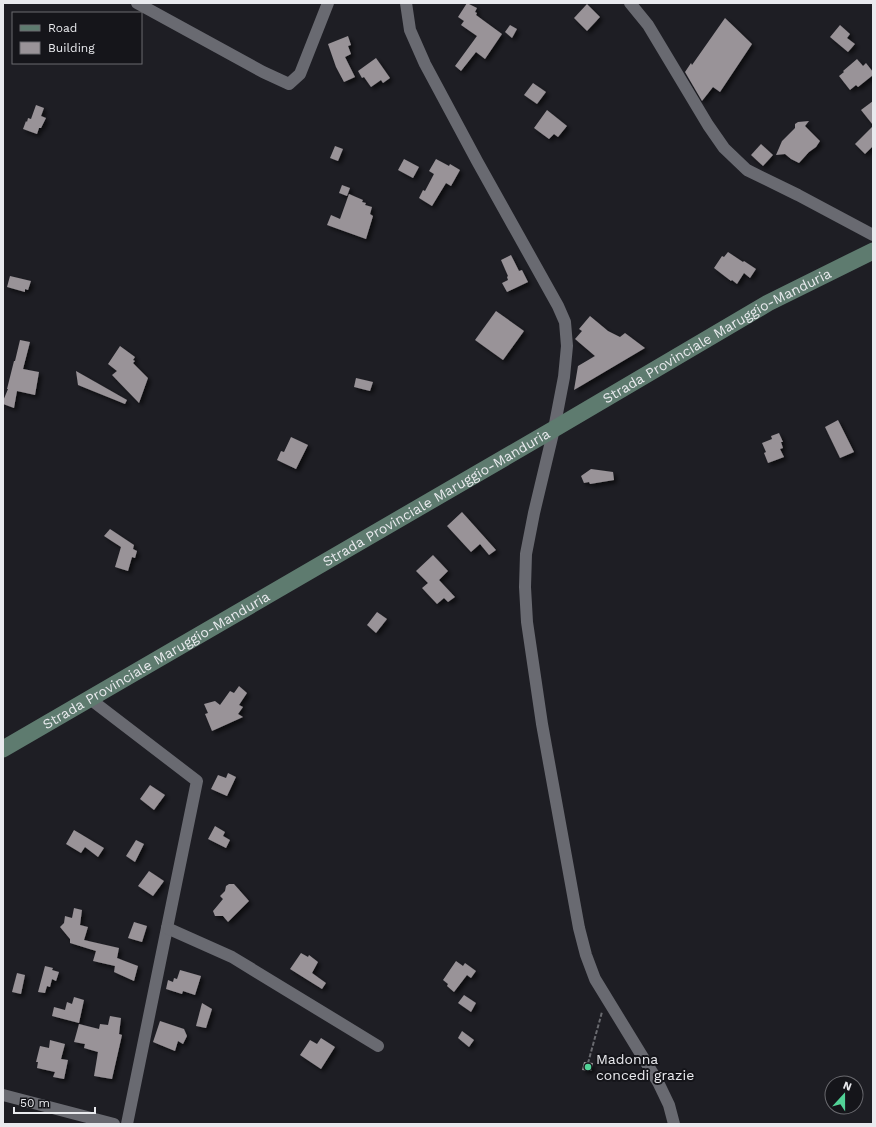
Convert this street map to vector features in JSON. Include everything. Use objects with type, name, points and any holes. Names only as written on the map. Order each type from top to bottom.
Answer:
[{"type":"main road","name":"Strada Provinciale Maruggio-Manduria","points":[[3,749],[768,303],[873,251]]},
{"type":"street","points":[[137,3],[263,72],[289,84],[300,74],[328,3]]},
{"type":"street","points":[[406,3],[410,30],[425,64],[558,306],[565,322],[568,346],[564,377],[526,554],[525,587],[527,622],[542,724],[579,928],[586,955],[593,973],[608,1000],[658,1082],[669,1105],[674,1124]]},
{"type":"street","points":[[630,3],[648,25],[708,125],[724,148],[747,170],[873,235]]},
{"type":"street","points":[[90,699],[196,781],[127,1124]]},
{"type":"street","points":[[167,928],[232,957],[378,1046]]},
{"type":"street","points":[[3,1095],[114,1124]]},
{"type":"path","points":[[588,1063],[600,1015],[608,1000]]},
{"type":"building","points":[[467,3],[477,8],[475,12],[477,13],[476,15],[502,34],[485,59],[476,52],[461,71],[455,66],[477,36],[461,25],[464,21],[458,17]]},
{"type":"building","points":[[587,4],[600,17],[587,31],[574,18]]},
{"type":"building","points":[[725,18],[752,44],[720,92],[713,87],[702,101],[685,72],[691,63],[692,65]]},
{"type":"building","points":[[510,25],[517,29],[512,38],[505,32]]},
{"type":"building","points":[[840,25],[850,34],[847,38],[855,44],[848,52],[830,37]]},
{"type":"building","points":[[348,36],[351,45],[348,46],[351,54],[345,57],[355,77],[344,82],[336,67],[328,44]]},
{"type":"building","points":[[376,58],[390,78],[383,83],[381,80],[371,87],[364,77],[362,78],[358,71]]},
{"type":"building","points":[[857,59],[863,66],[866,63],[873,72],[873,75],[858,87],[856,85],[850,90],[839,76]]},
{"type":"building","points":[[533,83],[546,92],[537,104],[524,95]]},
{"type":"building","points":[[873,101],[873,125],[861,110]]},
{"type":"building","points":[[36,105],[44,108],[41,116],[46,118],[37,134],[23,129],[28,118],[31,119]]},
{"type":"building","points":[[547,110],[567,126],[558,137],[554,134],[549,139],[534,128]]},
{"type":"building","points":[[809,121],[805,126],[820,141],[816,147],[799,163],[785,154],[776,155],[782,141],[795,128],[795,124],[798,122]]},
{"type":"building","points":[[873,126],[873,146],[865,154],[855,144]]},
{"type":"building","points":[[761,144],[773,155],[763,166],[751,155]]},
{"type":"building","points":[[335,146],[343,149],[338,161],[330,158]]},
{"type":"building","points":[[404,159],[419,167],[413,178],[398,170]]},
{"type":"building","points":[[436,159],[449,166],[450,164],[460,170],[451,186],[446,183],[432,206],[419,198],[423,190],[425,191],[434,174],[429,171]]},
{"type":"building","points":[[342,185],[350,188],[347,196],[339,193]]},
{"type":"building","points":[[349,194],[363,200],[362,202],[366,203],[365,205],[372,207],[370,214],[373,216],[366,239],[327,225],[331,215],[340,219]]},
{"type":"building","points":[[728,252],[756,269],[750,278],[744,273],[737,284],[714,268],[722,256],[724,257]]},
{"type":"building","points":[[511,255],[519,271],[522,270],[528,282],[507,292],[502,283],[508,280],[508,276],[501,260]]},
{"type":"building","points":[[10,276],[31,281],[28,290],[25,289],[25,292],[7,287]]},
{"type":"building","points":[[496,311],[524,331],[503,360],[475,340]]},
{"type":"building","points":[[590,316],[608,331],[620,337],[625,333],[645,348],[574,390],[578,366],[595,356],[575,339],[582,331],[579,329]]},
{"type":"building","points":[[20,340],[30,342],[23,369],[39,372],[35,395],[17,391],[14,408],[3,404],[3,401],[8,389]]},
{"type":"building","points":[[120,346],[135,357],[133,360],[135,361],[133,363],[148,378],[139,403],[112,375],[117,371],[108,364]]},
{"type":"building","points":[[76,371],[127,400],[125,404],[78,385]]},
{"type":"building","points":[[356,378],[373,382],[370,391],[354,387]]},
{"type":"building","points":[[838,420],[854,452],[840,458],[825,427]]},
{"type":"building","points":[[779,433],[783,442],[781,442],[783,448],[780,449],[784,457],[768,463],[764,453],[766,452],[762,443],[772,439],[771,436]]},
{"type":"building","points":[[291,437],[308,445],[296,469],[277,460],[281,451],[284,452]]},
{"type":"building","points":[[591,469],[613,472],[614,480],[590,484],[589,482],[584,483],[581,476]]},
{"type":"building","points":[[462,512],[496,550],[489,555],[480,544],[471,552],[447,526]]},
{"type":"building","points":[[110,529],[134,545],[133,549],[137,551],[135,558],[132,557],[128,571],[115,567],[121,547],[104,536]]},
{"type":"building","points":[[433,555],[448,571],[439,580],[455,597],[448,602],[444,598],[437,604],[422,588],[428,583],[416,571]]},
{"type":"building","points":[[377,612],[387,619],[376,633],[367,625]]},
{"type":"building","points":[[239,686],[247,693],[239,705],[243,707],[238,714],[243,717],[212,731],[205,714],[208,713],[204,704],[215,701],[220,705],[230,691],[234,693]]},
{"type":"building","points":[[228,773],[236,777],[227,796],[211,789],[218,775],[226,778]]},
{"type":"building","points":[[150,785],[165,795],[154,810],[140,799]]},
{"type":"building","points":[[215,826],[225,832],[223,836],[230,840],[226,848],[208,839]]},
{"type":"building","points":[[74,830],[104,848],[98,857],[85,847],[81,853],[66,844]]},
{"type":"building","points":[[136,840],[144,844],[135,862],[126,856]]},
{"type":"building","points":[[149,871],[164,881],[153,896],[138,886]]},
{"type":"building","points":[[229,884],[234,884],[249,901],[228,922],[223,916],[215,916],[213,911],[223,899],[220,896]]},
{"type":"building","points":[[74,908],[82,910],[80,925],[88,927],[84,940],[119,948],[117,958],[138,966],[134,981],[114,972],[115,966],[93,961],[96,951],[70,943],[70,939],[60,927],[64,923],[65,916],[72,918]]},
{"type":"building","points":[[134,922],[147,926],[142,942],[128,938]]},
{"type":"building","points":[[301,953],[308,957],[309,955],[318,962],[312,973],[326,983],[322,989],[290,969]]},
{"type":"building","points":[[456,961],[463,966],[465,963],[476,971],[471,978],[467,975],[454,992],[443,980]]},
{"type":"building","points":[[45,966],[53,968],[52,970],[59,972],[56,981],[52,979],[50,987],[47,986],[45,993],[38,992]]},
{"type":"building","points":[[180,970],[201,976],[195,995],[183,991],[182,994],[166,989],[168,980],[173,982],[174,978],[177,979]]},
{"type":"building","points":[[17,973],[25,975],[21,994],[12,992]]},
{"type":"building","points":[[464,995],[476,1003],[471,1012],[458,1003]]},
{"type":"building","points":[[74,997],[84,1000],[79,1023],[52,1016],[54,1007],[65,1010],[67,1002],[72,1004]]},
{"type":"building","points":[[202,1003],[212,1009],[206,1028],[196,1026]]},
{"type":"building","points":[[110,1016],[121,1018],[119,1034],[122,1035],[112,1079],[94,1076],[98,1052],[84,1048],[85,1044],[74,1042],[79,1024],[99,1029],[100,1024],[108,1025]]},
{"type":"building","points":[[160,1021],[184,1029],[187,1036],[183,1044],[178,1041],[175,1051],[153,1042]]},
{"type":"building","points":[[462,1031],[474,1040],[469,1047],[458,1038]]},
{"type":"building","points":[[321,1038],[335,1047],[321,1069],[300,1055],[310,1040],[317,1044]]},
{"type":"building","points":[[50,1040],[65,1044],[61,1059],[68,1060],[64,1079],[53,1077],[55,1072],[37,1068],[38,1062],[36,1062],[40,1046],[49,1048]]},
{"type":"building","name":"Madonna concedi grazie","points":[[584,1062],[593,1063],[591,1071],[582,1070]]},
{"type":"place","name":"Madonna concedi grazie","points":[[588,1067]]}]
